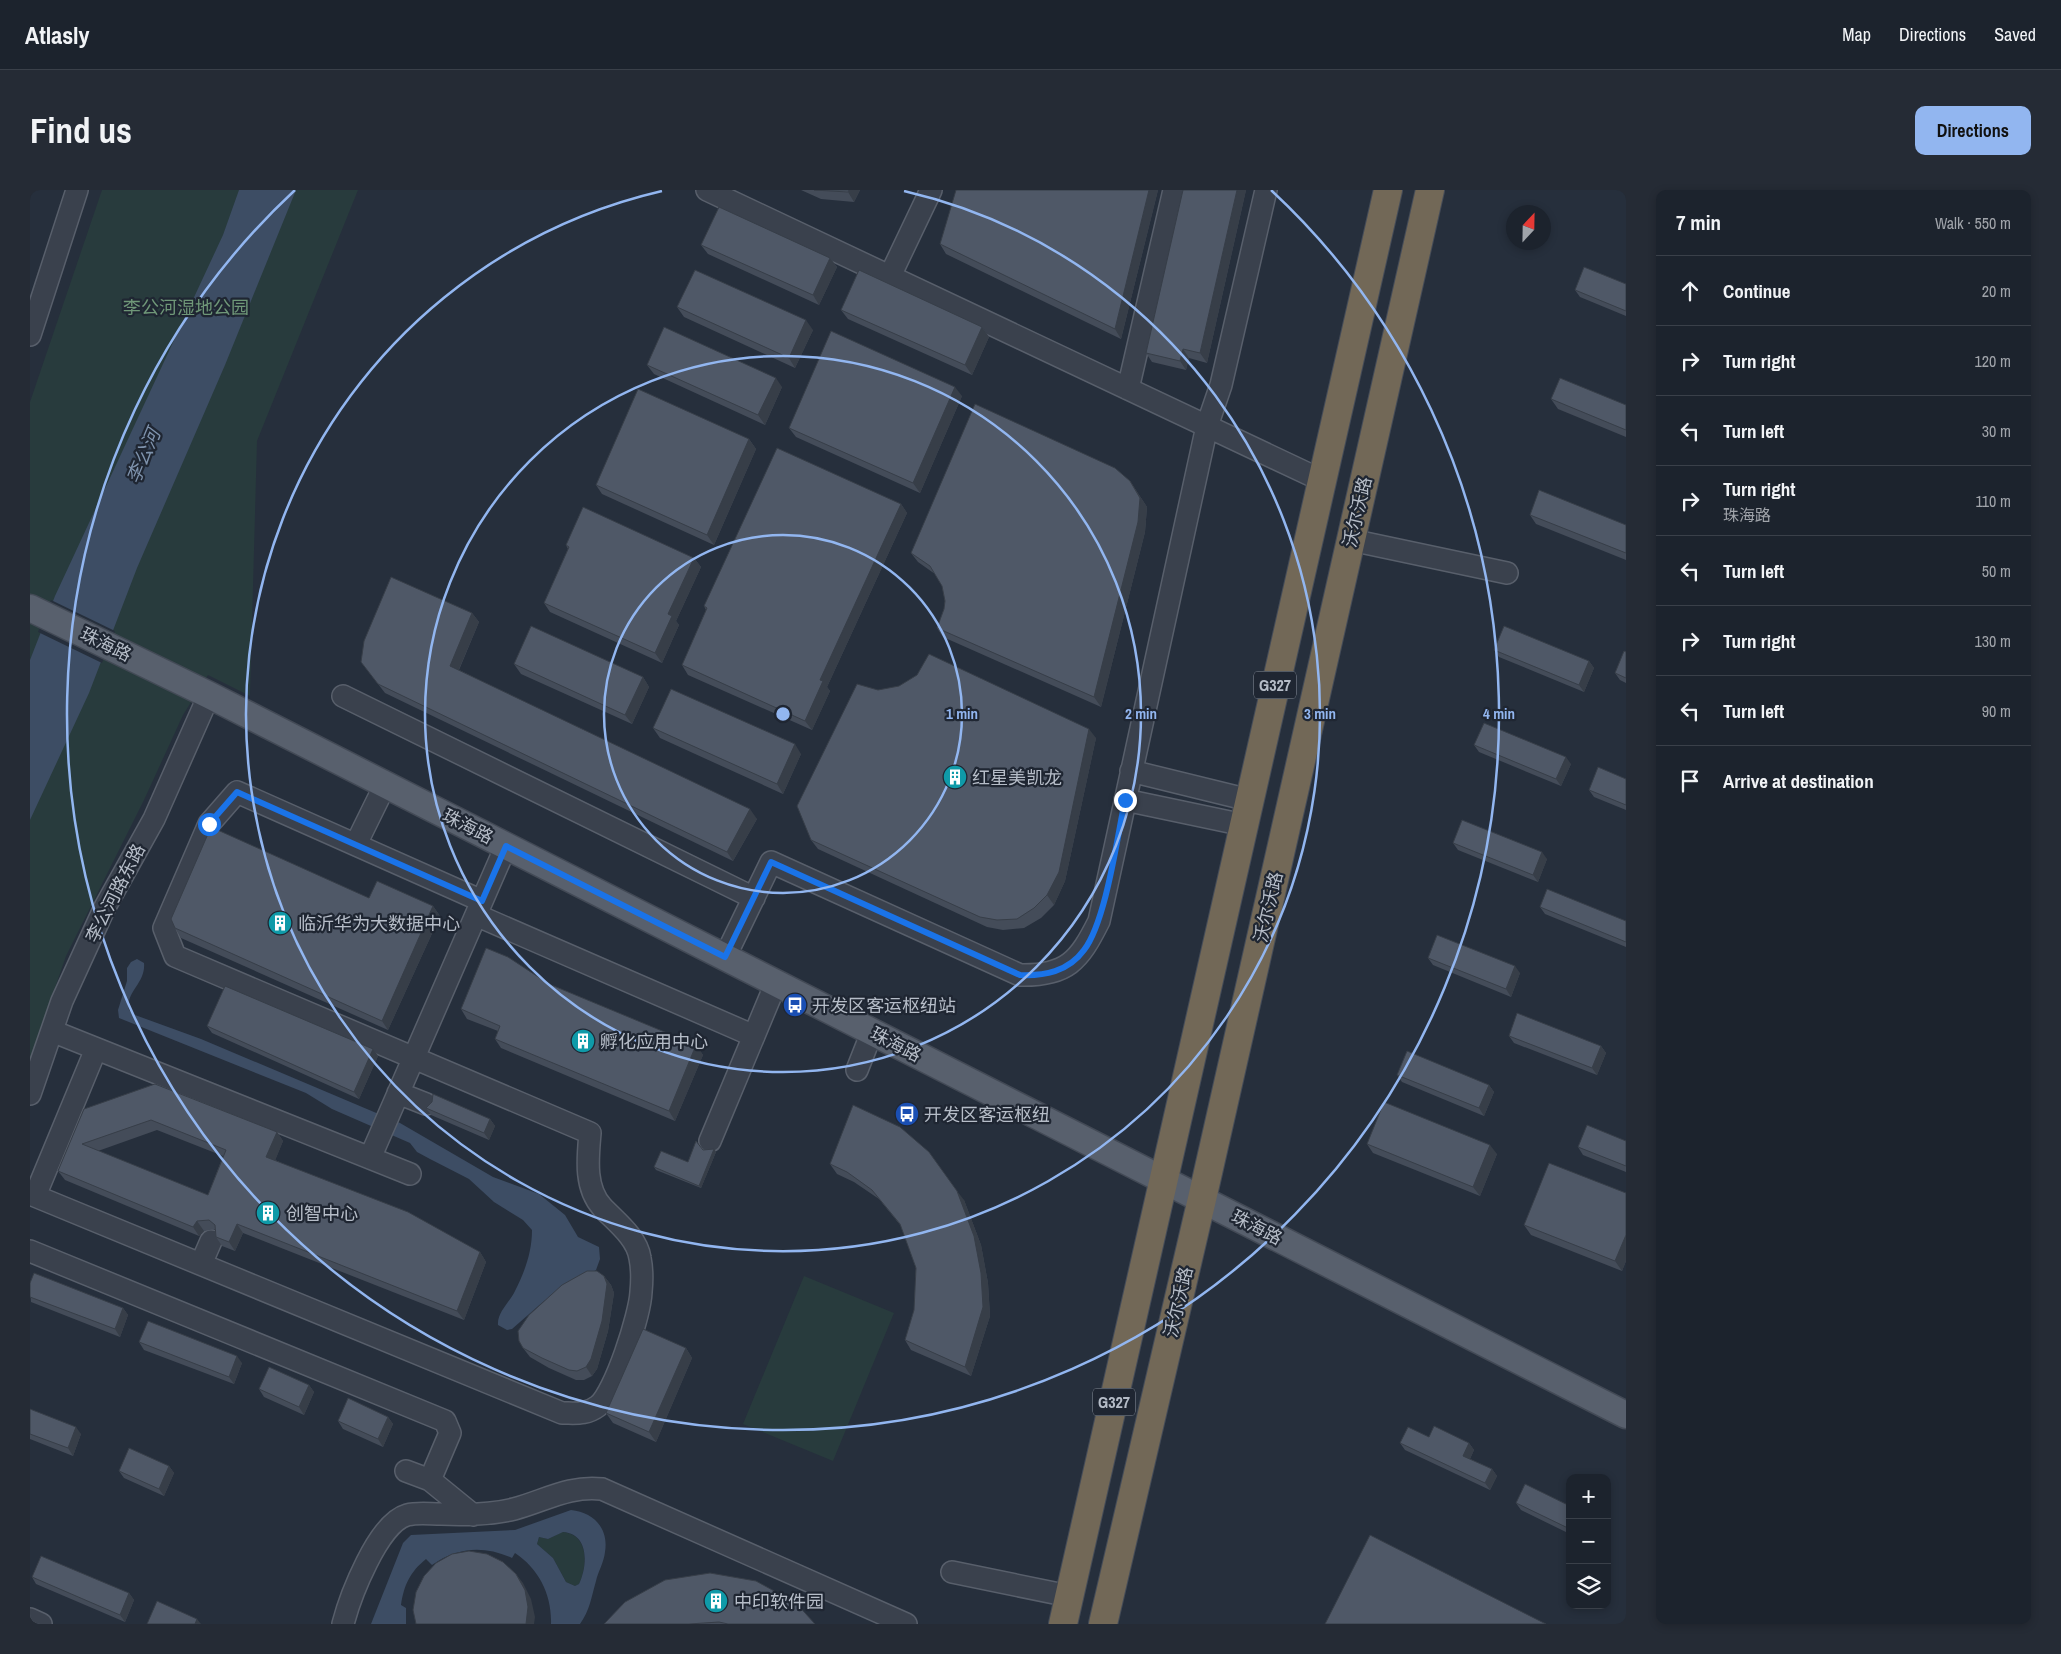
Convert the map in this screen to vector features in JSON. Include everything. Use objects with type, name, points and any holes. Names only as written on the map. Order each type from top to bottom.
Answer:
[{"type":"highway","name":"G327","points":[[1063,1624],[1388,190]]},
{"type":"highway","name":"沃尔沃路","points":[[1103,1624],[1202,1199],[1430,190]]},
{"type":"main road","name":"珠海路","points":[[30,608],[151,666],[1626,1415]]},
{"type":"street","points":[[30,336],[77,190]]},
{"type":"street","points":[[707,190],[1321,480]]},
{"type":"street","points":[[890,276],[931,190]]},
{"type":"street","points":[[1128,389],[1174,190]]},
{"type":"street","points":[[725,957],[771,862],[1020,975],[1043,976],[1065,967],[1084,951],[1099,921],[1207,426],[1221,385],[1266,190]]},
{"type":"street","points":[[1351,540],[1507,573]]},
{"type":"street","name":"李公河路东路","points":[[30,1094],[62,1001],[105,907],[154,819],[208,695]]},
{"type":"street","points":[[343,696],[754,898]]},
{"type":"street","points":[[1131,771],[1246,813]]},
{"type":"street","points":[[356,844],[385,785]]},
{"type":"street","points":[[96,1049],[35,1196],[562,1413],[586,1413],[600,1404],[616,1377],[630,1338],[641,1294],[640,1256],[623,1227],[600,1205],[591,1185],[587,1160],[590,1133],[175,956],[164,928],[209,824],[237,792],[356,844],[479,908],[754,1036]]},
{"type":"street","points":[[1125,800],[1246,813]]},
{"type":"street","points":[[370,1158],[506,846]]},
{"type":"street","points":[[710,1141],[776,983]]},
{"type":"street","points":[[52,1031],[410,1174]]},
{"type":"street","points":[[857,1070],[872,1032]]},
{"type":"street","points":[[398,1092],[426,1104]]},
{"type":"street","points":[[201,1264],[211,1241]]},
{"type":"street","points":[[30,1251],[444,1421],[450,1433],[430,1480]]},
{"type":"street","points":[[406,1470],[430,1480],[473,1515]]},
{"type":"street","points":[[342,1624],[365,1566],[387,1529],[398,1518],[420,1514],[473,1515],[514,1509],[578,1489],[602,1489],[906,1624]]},
{"type":"street","points":[[952,1572],[1070,1596]]},
{"type":"street","points":[[30,1619],[41,1624]]},
{"type":"green space","name":"李公河湿地公园","points":[[102,190],[358,190],[257,441],[250,696],[208,675],[183,715],[144,800],[66,956],[30,1060],[30,402]]},
{"type":"green space","points":[[804,1276],[894,1313],[833,1461],[743,1424]]},
{"type":"green space","points":[[562,1532],[577,1538],[582,1544],[584,1552],[585,1560],[582,1576],[579,1584],[575,1586],[566,1582],[553,1558],[537,1544],[539,1537],[548,1539]]},
{"type":"water","name":"李公河","points":[[239,190],[296,190],[225,365],[137,568],[89,693],[30,820],[30,660],[55,596],[223,235]]},
{"type":"water","points":[[137,959],[144,963],[144,970],[130,998],[129,1010],[135,1015],[201,1039],[400,1123],[493,1177],[539,1194],[565,1215],[578,1237],[599,1247],[600,1259],[596,1270],[544,1301],[512,1329],[507,1330],[498,1325],[498,1320],[504,1307],[519,1284],[529,1254],[532,1230],[523,1220],[494,1202],[469,1179],[417,1152],[410,1143],[332,1109],[306,1093],[119,1018],[118,1010],[127,981],[127,968],[131,962]]},
{"type":"water","points":[[571,1510],[586,1514],[598,1523],[606,1543],[604,1556],[588,1609],[580,1624],[551,1624],[549,1603],[542,1584],[531,1567],[515,1553],[512,1558],[491,1551],[471,1550],[451,1554],[432,1565],[426,1559],[420,1564],[409,1579],[404,1591],[401,1605],[406,1608],[406,1624],[371,1624],[403,1543],[411,1535],[515,1530]],"holes":[[[563,1532],[572,1534],[582,1544],[585,1560],[579,1584],[575,1586],[566,1582],[553,1558],[537,1544],[539,1537],[548,1539]]]},
{"type":"pier","points":[[51,600],[115,631],[102,663],[38,632]]},
{"type":"building","points":[[814,190],[849,190],[848,192]]},
{"type":"building","points":[[956,190],[1149,190],[1115,329],[940,244]]},
{"type":"building","points":[[1183,190],[1237,190],[1200,353],[1183,349],[1180,361],[1146,353]]},
{"type":"building","points":[[719,207],[830,258],[813,295],[701,245]]},
{"type":"building","points":[[1584,267],[1626,284],[1626,311],[1575,290]]},
{"type":"building","points":[[695,270],[806,320],[789,358],[677,307]]},
{"type":"building","points":[[859,270],[982,327],[965,365],[841,310]]},
{"type":"building","points":[[664,327],[776,378],[758,415],[647,365]]},
{"type":"building","points":[[831,331],[955,387],[913,483],[789,428]]},
{"type":"building","points":[[1560,378],[1626,405],[1626,430],[1551,399]]},
{"type":"building","points":[[638,389],[749,439],[707,535],[596,485]]},
{"type":"building","points":[[975,404],[1115,468],[1130,481],[1140,498],[1138,522],[1094,697],[937,628],[945,601],[942,586],[930,566],[911,553]]},
{"type":"building","points":[[777,448],[901,504],[820,680],[823,681],[805,721],[682,665],[707,608],[704,606]]},
{"type":"building","points":[[1539,490],[1626,525],[1626,553],[1530,515]]},
{"type":"building","points":[[583,507],[694,558],[668,614],[672,616],[655,653],[544,603],[569,547],[566,545]]},
{"type":"building","points":[[391,577],[472,613],[450,666],[750,809],[727,852],[378,684],[361,662],[364,641]]},
{"type":"building","points":[[531,626],[643,677],[625,715],[514,664]]},
{"type":"building","points":[[1504,626],[1589,661],[1579,685],[1494,650]]},
{"type":"building","points":[[1624,651],[1626,652],[1626,678],[1615,673]]},
{"type":"building","name":"红星美凯龙","points":[[929,654],[1089,729],[1059,872],[1047,895],[1034,908],[1017,919],[997,920],[980,917],[811,840],[797,806],[857,684],[878,690],[899,686],[917,675]]},
{"type":"building","points":[[671,689],[795,744],[777,784],[653,728]]},
{"type":"building","points":[[1484,723],[1566,757],[1556,779],[1474,745]]},
{"type":"building","points":[[1598,767],[1626,779],[1626,805],[1589,790]]},
{"type":"building","points":[[1462,820],[1542,852],[1533,875],[1453,843]]},
{"type":"building","name":"临沂华为大数据中心","points":[[211,827],[369,898],[377,881],[433,906],[382,1021],[175,928],[171,919]]},
{"type":"building","points":[[1547,889],[1626,921],[1626,942],[1540,907]]},
{"type":"building","points":[[1437,935],[1515,966],[1506,989],[1428,958]]},
{"type":"building","points":[[486,948],[508,957],[549,984],[696,1045],[669,1111],[495,1039],[500,1026],[461,1009]]},
{"type":"building","points":[[225,986],[373,1049],[354,1092],[207,1026]]},
{"type":"building","points":[[1517,1013],[1601,1046],[1592,1068],[1509,1036]]},
{"type":"building","points":[[1407,1051],[1489,1085],[1479,1108],[1397,1075]]},
{"type":"building","name":"创智中心","points":[[155,1084],[277,1132],[266,1157],[408,1212],[480,1252],[457,1311],[237,1224],[229,1242],[216,1237],[215,1225],[209,1220],[197,1221],[193,1227],[58,1171],[84,1109]],"holes":[[[151,1120],[226,1150],[208,1195],[82,1144]]]},
{"type":"building","points":[[433,1094],[490,1119],[484,1133],[426,1108],[432,1102]]},
{"type":"building","points":[[1384,1102],[1490,1145],[1473,1187],[1367,1144]]},
{"type":"building","points":[[853,1105],[900,1127],[929,1152],[957,1191],[974,1236],[981,1273],[983,1307],[965,1367],[905,1340],[914,1310],[916,1268],[900,1224],[872,1190],[847,1172],[830,1164]]},
{"type":"building","points":[[1587,1125],[1626,1141],[1626,1166],[1578,1147]]},
{"type":"building","points":[[696,1141],[703,1150],[714,1149],[699,1186],[654,1167],[661,1151],[688,1162]]},
{"type":"building","points":[[1549,1163],[1626,1193],[1626,1235],[1615,1261],[1524,1225]]},
{"type":"building","points":[[587,1271],[597,1271],[604,1276],[607,1284],[602,1321],[591,1359],[586,1367],[577,1371],[569,1370],[523,1348],[519,1341],[518,1331],[529,1315],[562,1285]]},
{"type":"building","points":[[34,1273],[123,1308],[115,1329],[30,1297],[30,1283]]},
{"type":"building","points":[[148,1321],[237,1356],[229,1377],[139,1342]]},
{"type":"building","points":[[643,1329],[686,1348],[649,1432],[606,1413]]},
{"type":"building","points":[[269,1367],[309,1385],[299,1407],[259,1389]]},
{"type":"building","points":[[348,1398],[388,1417],[378,1439],[338,1421]]},
{"type":"building","points":[[30,1409],[76,1427],[68,1448],[30,1434]]},
{"type":"building","points":[[1434,1426],[1469,1443],[1463,1456],[1492,1469],[1485,1483],[1400,1443],[1408,1427],[1429,1437]]},
{"type":"building","points":[[129,1448],[169,1466],[159,1489],[119,1471]]},
{"type":"building","points":[[1525,1484],[1566,1504],[1566,1527],[1516,1503]]},
{"type":"building","points":[[1370,1535],[1546,1624],[1325,1624]]},
{"type":"building","points":[[469,1551],[487,1554],[503,1562],[516,1574],[525,1590],[528,1607],[526,1624],[416,1624],[413,1610],[416,1592],[424,1576],[436,1563],[452,1554]]},
{"type":"building","points":[[41,1556],[129,1593],[120,1615],[32,1577]]},
{"type":"building","name":"中印软件园","points":[[710,1573],[756,1581],[796,1603],[815,1624],[728,1624],[719,1622],[604,1624],[625,1602],[665,1580]]},
{"type":"building","points":[[157,1601],[197,1619],[195,1624],[147,1624]]},
{"type":"place","name":"红星美凯龙","points":[[955,777]]},
{"type":"place","name":"临沂华为大数据中心","points":[[280,923]]},
{"type":"place","name":"开发区客运枢纽站","points":[[795,1005]]},
{"type":"place","name":"孵化应用中心","points":[[583,1041]]},
{"type":"place","name":"开发区客运枢纽","points":[[907,1114]]},
{"type":"place","name":"创智中心","points":[[268,1213]]},
{"type":"place","name":"中印软件园","points":[[716,1601]]},
{"type":"route","points":[[209,824],[237,792],[482,901],[506,846],[725,957],[771,862],[1020,975],[1043,976],[1065,967],[1084,951],[1099,921],[1125,800]]}]
